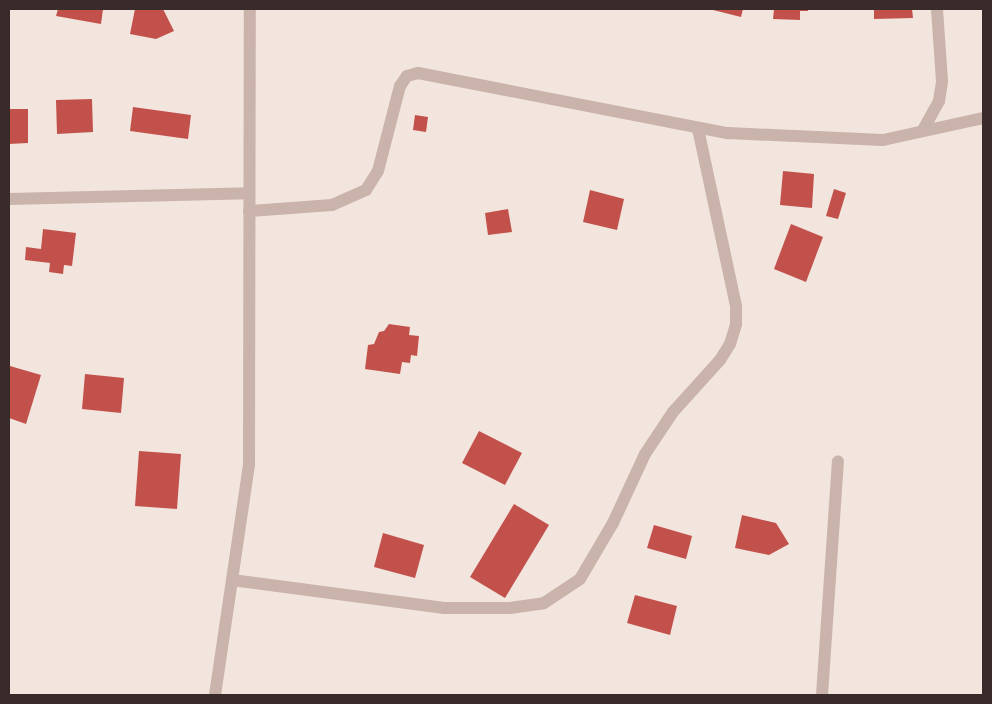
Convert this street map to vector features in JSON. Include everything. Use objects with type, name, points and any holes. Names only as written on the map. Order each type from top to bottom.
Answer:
[{"type":"street","points":[[215,695],[249,464],[250,9]]},
{"type":"street","points":[[922,130],[939,101],[942,81],[937,9]]},
{"type":"street","points":[[249,211],[332,205],[366,190],[378,171],[400,86],[407,76],[418,72],[698,129],[848,141],[883,140],[983,118]]},
{"type":"street","points":[[232,580],[444,608],[510,608],[544,603],[580,579],[613,524],[645,454],[673,412],[720,360],[730,344],[736,324],[736,306],[698,129]]},
{"type":"street","points":[[9,199],[249,193]]},
{"type":"street","points":[[822,695],[838,462]]},
{"type":"building","points":[[58,9],[103,9],[101,24],[56,16]]},
{"type":"building","points":[[135,9],[163,9],[174,31],[156,39],[130,34]]},
{"type":"building","points":[[709,9],[743,9],[741,17]]},
{"type":"building","points":[[774,9],[808,9],[808,11],[800,11],[800,20],[773,19]]},
{"type":"building","points":[[874,9],[912,9],[913,18],[874,19]]},
{"type":"building","points":[[92,99],[93,132],[57,134],[56,100]]},
{"type":"building","points":[[133,107],[191,115],[188,139],[130,131]]},
{"type":"building","points":[[9,109],[28,109],[28,143],[9,144]]},
{"type":"building","points":[[415,115],[428,117],[426,132],[413,130]]},
{"type":"building","points":[[783,171],[814,174],[812,208],[780,205]]},
{"type":"building","points":[[834,189],[846,193],[838,219],[826,216]]},
{"type":"building","points":[[590,190],[624,199],[617,230],[583,222]]},
{"type":"building","points":[[508,209],[512,232],[488,235],[485,213]]},
{"type":"building","points":[[791,224],[823,237],[806,282],[774,269]]},
{"type":"building","points":[[43,229],[76,233],[72,266],[64,265],[63,274],[49,272],[50,263],[25,260],[26,247],[41,249]]},
{"type":"building","points":[[389,324],[410,327],[409,335],[419,336],[417,356],[411,355],[410,363],[402,362],[400,374],[365,369],[368,345],[374,344],[379,332],[384,331]]},
{"type":"building","points":[[10,366],[41,375],[26,424],[9,418]]},
{"type":"building","points":[[85,374],[124,378],[121,413],[82,409]]},
{"type":"building","points":[[479,431],[522,453],[505,485],[462,463]]},
{"type":"building","points":[[139,451],[181,454],[177,509],[135,506]]},
{"type":"building","points":[[514,504],[549,525],[505,598],[470,577]]},
{"type":"building","points":[[742,515],[776,523],[789,544],[769,555],[735,548]]},
{"type":"building","points":[[654,525],[692,536],[686,559],[647,548]]},
{"type":"building","points":[[383,533],[424,545],[415,578],[374,567]]},
{"type":"building","points":[[635,595],[677,606],[670,635],[627,623]]}]
